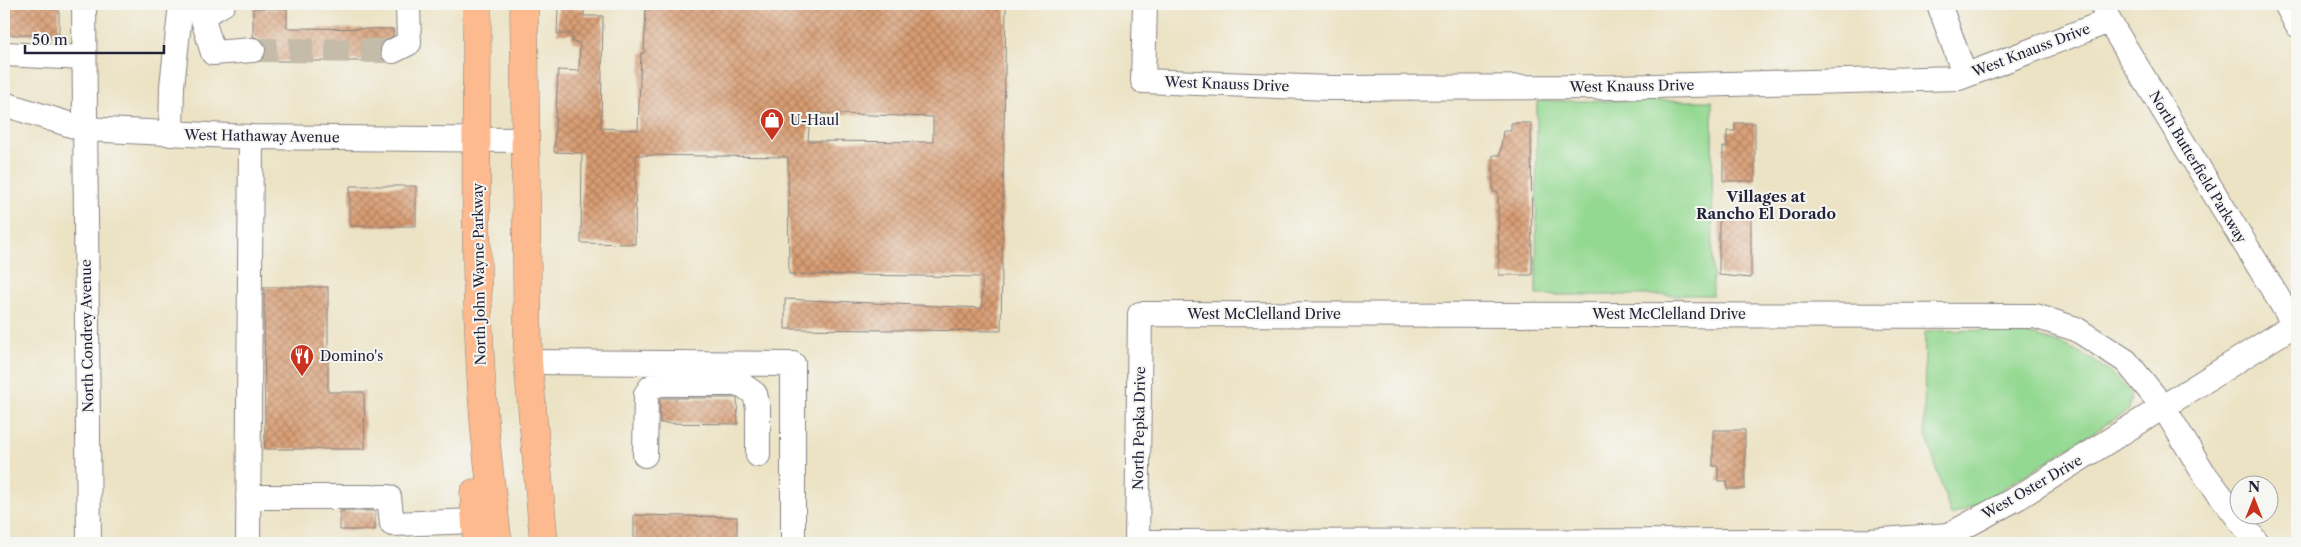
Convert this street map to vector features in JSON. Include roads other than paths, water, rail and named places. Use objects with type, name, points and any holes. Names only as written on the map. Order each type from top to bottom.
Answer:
[{"type":"highway","name":"North John Wayne Parkway","points":[[477,4],[478,250],[484,418],[498,543]]},
{"type":"highway","points":[[524,4],[524,140],[528,362],[544,543]]},
{"type":"highway","points":[[477,532],[466,370],[466,332],[468,293],[478,250]]},
{"type":"street","name":"North Condrey Avenue","points":[[84,4],[89,543]]},
{"type":"street","points":[[170,134],[172,86],[181,4]]},
{"type":"street","points":[[223,4],[206,8],[213,53],[252,50]]},
{"type":"street","points":[[392,51],[409,43],[408,4]]},
{"type":"street","name":"West Knauss Drive","points":[[1145,4],[1143,81],[1331,88],[1614,87],[1778,84],[1962,76],[2106,12]]},
{"type":"street","points":[[1939,4],[1961,65],[1962,76]]},
{"type":"street","points":[[2286,4],[2297,25]]},
{"type":"street","name":"North Butterfield Parkway","points":[[2106,12],[2296,327]]},
{"type":"street","points":[[4,54],[84,58]]},
{"type":"street","name":"West Hathaway Avenue","points":[[4,104],[84,130],[251,136],[524,140]]},
{"type":"street","points":[[248,543],[251,136]]},
{"type":"street","name":"West McClelland Drive","points":[[1140,314],[2035,316],[2076,329],[2126,361],[2164,408],[2203,472],[2257,543]]},
{"type":"street","name":"North Pepka Drive","points":[[1137,542],[1140,314]]},
{"type":"street","name":"West Oster Drive","points":[[1137,542],[1870,541],[1949,535],[2018,497],[2296,327]]},
{"type":"street","points":[[528,362],[793,364],[793,543]]},
{"type":"street","points":[[645,455],[646,394],[651,387],[660,384],[741,384],[755,394],[758,408],[758,455]]},
{"type":"street","points":[[248,496],[389,497],[392,524],[477,532]]},
{"type":"tunnel","points":[[253,50],[393,51]]},
{"type":"place","name":"U-Haul","points":[[772,141]]},
{"type":"place","name":"Domino's","points":[[302,377]]},
{"type":"district","name":"Villages at Rancho El Dorado","points":[[1766,204]]}]
